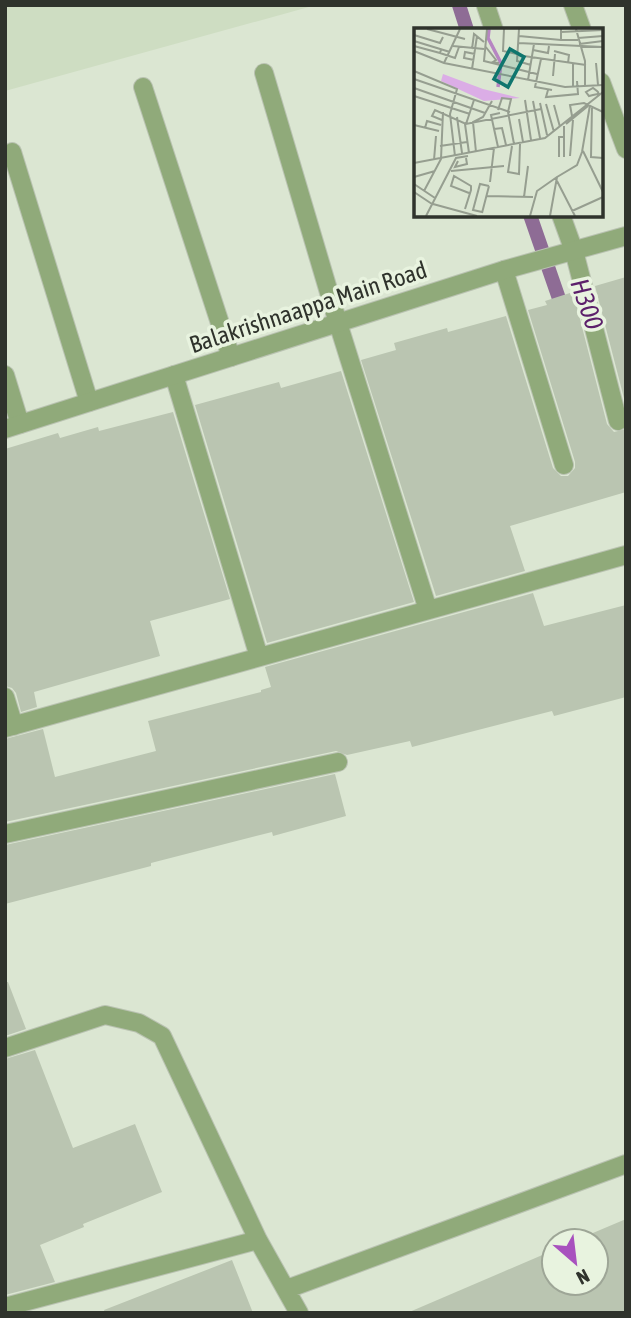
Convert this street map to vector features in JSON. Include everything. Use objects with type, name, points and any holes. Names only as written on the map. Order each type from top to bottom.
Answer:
[{"type":"street","points":[[573,5],[581,28]]},
{"type":"street","points":[[486,6],[493,28]]},
{"type":"street","points":[[264,73],[338,323],[428,610]]},
{"type":"street","points":[[143,87],[231,357]]},
{"type":"street","points":[[603,87],[626,149]]},
{"type":"street","points":[[12,152],[89,402]]},
{"type":"street","points":[[562,217],[618,421]]},
{"type":"street","name":"Balakrishnaappa Main Road","points":[[13,426],[504,270],[626,236]]},
{"type":"street","points":[[504,270],[564,465]]},
{"type":"street","points":[[5,375],[13,426]]},
{"type":"street","points":[[174,375],[258,657]]},
{"type":"street","points":[[5,697],[10,727],[625,555]]},
{"type":"street","points":[[5,834],[338,762]]},
{"type":"street","points":[[5,1048],[105,1015],[139,1023],[162,1036],[258,1240],[288,1289],[299,1313]]},
{"type":"street","points":[[288,1289],[626,1164]]},
{"type":"street","points":[[5,1307],[258,1240]]},
{"type":"shaded area","points":[[5,5],[316,5],[5,91]]},
{"type":"building","points":[[626,277],[626,406],[595,286]]},
{"type":"building","points":[[573,292],[607,424],[614,432],[626,429],[626,492],[510,526],[525,571],[436,596],[361,360],[396,350],[394,343],[447,328],[448,332],[506,316],[553,468],[561,476],[568,476],[575,468],[575,462],[528,310],[547,305],[545,301]]},
{"type":"building","points":[[341,371],[414,602],[267,643],[195,405],[279,382],[281,388]]},
{"type":"building","points":[[173,412],[230,599],[150,621],[160,656],[34,692],[37,707],[21,712],[16,693],[5,686],[5,449],[58,433],[60,438],[98,427],[99,431]]},
{"type":"building","points":[[533,593],[544,626],[626,605],[626,697],[554,716],[552,711],[412,747],[410,741],[347,755],[336,751],[5,822],[5,739],[43,729],[55,777],[156,751],[148,721],[261,692],[271,687],[265,667]]},
{"type":"building","points":[[335,774],[346,816],[273,836],[272,832],[151,863],[151,866],[5,904],[5,845]]},
{"type":"building","points":[[5,982],[8,982],[26,1029],[5,1036]]},
{"type":"building","points":[[35,1050],[73,1148],[135,1124],[162,1192],[83,1224],[84,1227],[40,1245],[55,1282],[5,1295],[5,1059]]},
{"type":"building","points":[[626,1219],[626,1313],[407,1313],[540,1256],[540,1297],[610,1297],[610,1227],[607,1227]]},
{"type":"building","points":[[232,1260],[253,1313],[105,1313],[104,1310]]},
{"type":"waterway","name":"H300","points":[[459,5],[466,28]]},
{"type":"waterway","name":"H300","points":[[531,217],[564,313]]}]
